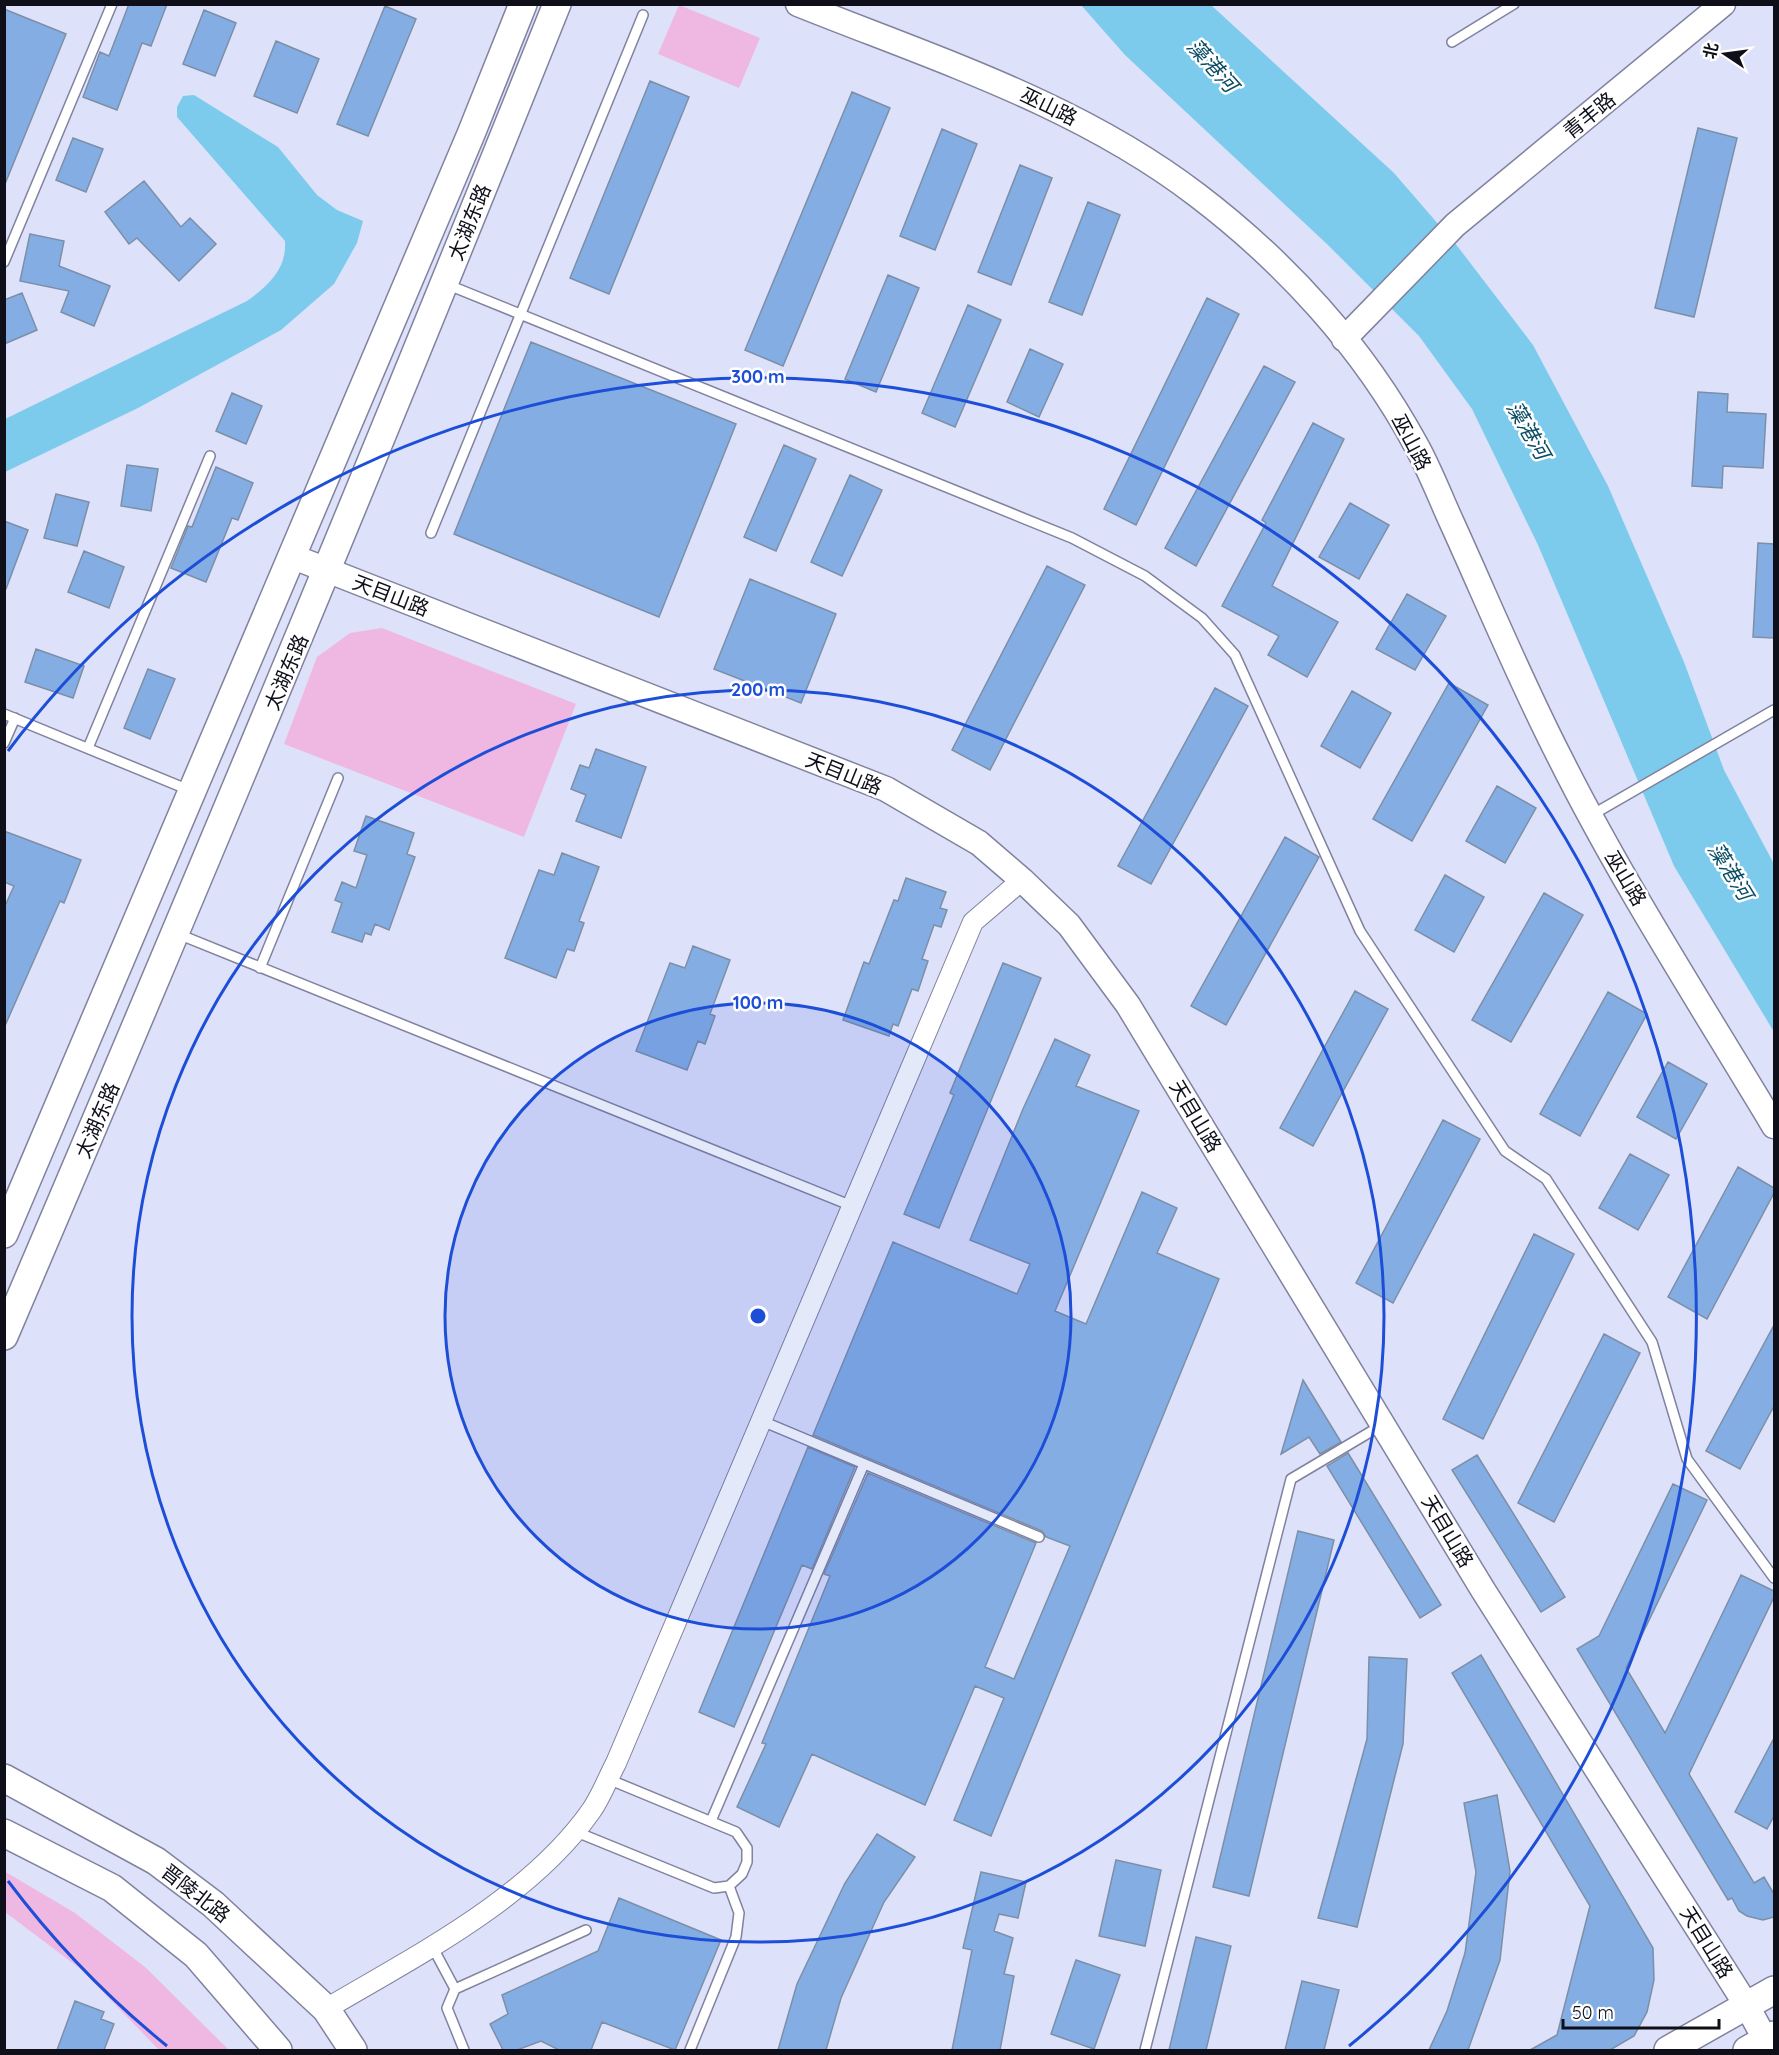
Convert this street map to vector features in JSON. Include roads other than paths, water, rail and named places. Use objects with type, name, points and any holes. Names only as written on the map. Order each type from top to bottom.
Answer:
[{"type":"main road","name":"太湖东路","points":[[4,1234],[471,134],[523,4]]},
{"type":"main road","name":"太湖东路","points":[[4,1336],[328,571],[557,4]]},
{"type":"main road","name":"晋陵北路","points":[[4,1778],[156,1861],[213,1904],[326,2009],[353,2050]]},
{"type":"main road","points":[[4,1833],[112,1888],[159,1925],[196,1955],[278,2050]]},
{"type":"main road","points":[[1668,2050],[1774,1990]]},
{"type":"street","name":"巫山路","points":[[798,4],[1023,93],[1106,134],[1195,193],[1249,237],[1309,296],[1380,385],[1417,446],[1558,755],[1590,816],[1774,1126]]},
{"type":"street","name":"青丰路","points":[[1344,339],[1455,225],[1723,4]]},
{"type":"street","name":"天目山路","points":[[291,556],[886,789],[979,843],[1069,925],[1128,1005],[1483,1590],[1748,2006],[1765,2044]]},
{"type":"street","points":[[326,2009],[471,1923],[559,1851],[592,1810],[608,1779],[762,1421],[973,922],[1022,880]]},
{"type":"lane","points":[[4,262],[112,7],[101,4]]},
{"type":"lane","points":[[1452,42],[1515,4]]},
{"type":"lane","points":[[431,532],[643,15]]},
{"type":"lane","points":[[443,283],[1072,538],[1145,576],[1202,618],[1235,655],[1360,931],[1505,1151],[1546,1179],[1646,1332],[1652,1342],[1687,1459],[1774,1578]]},
{"type":"lane","points":[[88,748],[210,456]]},
{"type":"lane","points":[[1590,816],[1774,710]]},
{"type":"lane","points":[[4,714],[192,790]]},
{"type":"lane","points":[[4,743],[15,718]]},
{"type":"lane","points":[[260,968],[338,778]]},
{"type":"lane","points":[[176,933],[853,1206]]},
{"type":"lane","points":[[762,1421],[1039,1537]]},
{"type":"lane","points":[[1145,2050],[1291,1479],[1383,1424]]},
{"type":"lane","points":[[711,1821],[864,1464]]},
{"type":"lane","points":[[574,1831],[714,1888],[729,1886],[742,1874],[747,1862],[747,1848],[736,1832],[608,1779]]},
{"type":"lane","points":[[690,2050],[736,1937],[739,1913],[729,1886]]},
{"type":"lane","points":[[464,2050],[447,2008],[455,1989],[586,1930]]},
{"type":"lane","points":[[432,1946],[455,1989]]},
{"type":"water","name":"藻港河","points":[[1081,5],[1211,5],[1394,173],[1458,247],[1533,345],[1608,486],[1684,662],[1724,770],[1774,864],[1774,1032],[1674,866],[1538,545],[1472,409],[1419,336],[1328,245],[1125,55]]},
{"type":"water","points":[[194,95],[278,147],[317,195],[337,210],[363,221],[357,243],[334,284],[281,330],[138,408],[5,472],[5,419],[247,301],[275,276],[283,260],[285,241],[177,117],[177,107],[183,96]]}]
